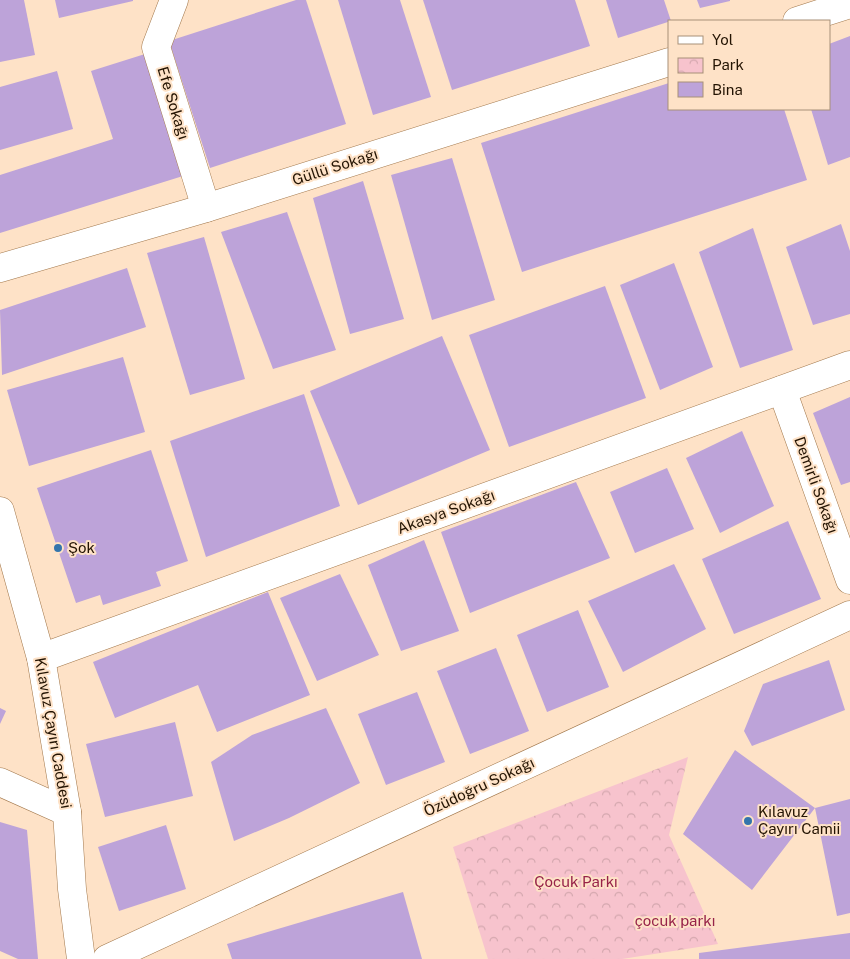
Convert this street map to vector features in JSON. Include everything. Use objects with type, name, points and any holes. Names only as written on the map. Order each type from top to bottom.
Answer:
[{"type":"street","name":"Efe Sokağı","points":[[174,0],[156,47],[206,208]]},
{"type":"street","points":[[800,20],[834,5]]},
{"type":"street","name":"Güllü Sokağı","points":[[0,268],[206,208],[668,62]]},
{"type":"street","name":"Akasya Sokağı","points":[[41,658],[850,365]]},
{"type":"street","name":"Demirli Sokağı","points":[[782,390],[850,580]]},
{"type":"street","name":"Kılavuz Çayırı Caddesi","points":[[0,511],[41,658],[67,812],[72,889],[82,959]]},
{"type":"street","name":"Özüdoğru Sokağı","points":[[107,959],[850,615]]},
{"type":"street","points":[[0,782],[67,812]]},
{"type":"green space","name":"Çocuk Parkı","points":[[688,757],[669,835],[718,944],[622,959],[488,959],[453,847]]},
{"type":"building","points":[[0,0],[24,0],[35,55],[0,62]]},
{"type":"building","points":[[55,0],[133,0],[133,1],[59,18]]},
{"type":"building","points":[[296,0],[306,0],[346,124],[210,168],[169,41]]},
{"type":"building","points":[[338,0],[400,0],[431,97],[373,115]]},
{"type":"building","points":[[423,0],[575,0],[590,46],[452,90]]},
{"type":"building","points":[[606,0],[664,0],[671,20],[618,38]]},
{"type":"building","points":[[697,0],[730,0],[730,1],[700,8]]},
{"type":"building","points":[[850,36],[850,157],[828,165],[811,110],[830,110],[830,44]]},
{"type":"building","points":[[145,54],[183,176],[0,233],[0,175],[113,139],[91,71]]},
{"type":"building","points":[[57,71],[73,129],[0,150],[0,87]]},
{"type":"building","points":[[668,83],[668,110],[784,110],[807,180],[522,272],[481,143]]},
{"type":"building","points":[[452,158],[495,300],[432,320],[391,175]]},
{"type":"building","points":[[363,181],[404,319],[350,334],[313,198]]},
{"type":"building","points":[[287,212],[336,350],[273,369],[221,232]]},
{"type":"building","points":[[841,224],[850,251],[850,314],[813,325],[786,247]]},
{"type":"building","points":[[753,228],[793,350],[740,368],[699,252]]},
{"type":"building","points":[[204,237],[245,379],[190,395],[147,253]]},
{"type":"building","points":[[674,263],[713,367],[660,390],[620,285]]},
{"type":"building","points":[[127,268],[146,327],[2,375],[0,310]]},
{"type":"building","points":[[605,286],[646,398],[509,447],[469,335]]},
{"type":"building","points":[[442,336],[490,450],[358,505],[310,391]]},
{"type":"building","points":[[123,357],[145,432],[29,466],[7,390]]},
{"type":"building","points":[[304,394],[340,506],[206,557],[170,441]]},
{"type":"building","points":[[850,397],[850,482],[841,485],[813,413]]},
{"type":"building","points":[[742,431],[774,506],[720,533],[686,458]]},
{"type":"building","points":[[151,450],[188,561],[156,572],[161,586],[103,605],[100,595],[76,603],[37,488]]},
{"type":"building","points":[[667,468],[694,529],[635,553],[610,492]]},
{"type":"building","points":[[576,482],[610,558],[470,613],[441,532]]},
{"type":"building","points":[[788,521],[821,599],[734,634],[702,559]]},
{"type":"building","points":[[424,540],[459,631],[401,651],[368,565]]},
{"type":"building","points":[[674,564],[706,629],[623,672],[588,601]]},
{"type":"building","points":[[340,574],[379,655],[317,681],[280,598]]},
{"type":"building","points":[[268,592],[310,695],[217,732],[198,685],[115,718],[93,662]]},
{"type":"building","points":[[578,610],[609,687],[547,712],[517,635]]},
{"type":"building","points":[[496,648],[529,731],[470,754],[437,671]]},
{"type":"building","points":[[829,660],[845,710],[752,746],[744,731],[763,684]]},
{"type":"building","points":[[417,692],[445,762],[386,785],[358,714]]},
{"type":"building","points":[[0,708],[6,711],[0,724]]},
{"type":"building","points":[[326,708],[360,783],[289,818],[234,841],[211,762],[252,735]]},
{"type":"building","points":[[175,722],[193,796],[105,817],[86,744]]},
{"type":"building","name":"Kılavuz Çayırı Camii","points":[[735,750],[815,808],[752,890],[683,834]]},
{"type":"building","points":[[850,799],[850,913],[837,916],[815,808]]},
{"type":"building","points":[[0,822],[27,830],[38,959],[18,959],[0,951]]},
{"type":"building","points":[[166,825],[186,889],[119,911],[98,847]]},
{"type":"building","points":[[403,892],[422,959],[232,959],[227,944]]},
{"type":"building","points":[[850,933],[850,959],[699,959],[699,953]]},
{"type":"place","name":"Şok","points":[[58,548]]},
{"type":"place","name":"Kılavuz Çayırı Camii","points":[[748,821]]},
{"type":"park label","name":"çocuk parkı","points":[[675,921]]}]
